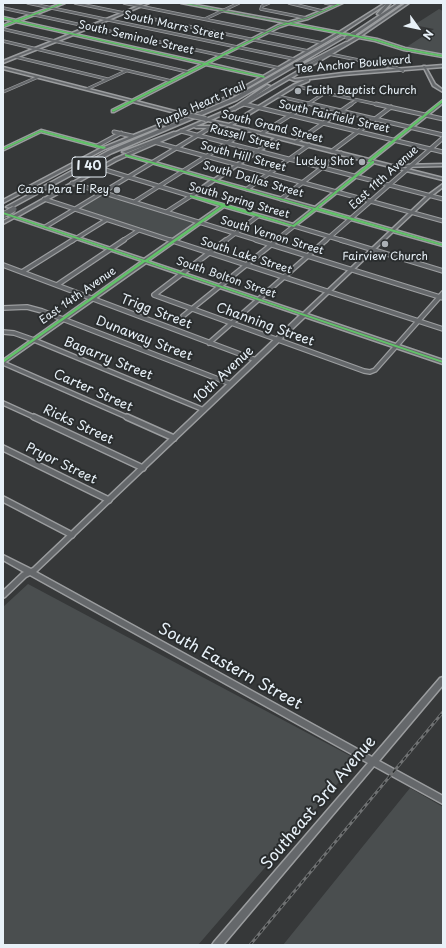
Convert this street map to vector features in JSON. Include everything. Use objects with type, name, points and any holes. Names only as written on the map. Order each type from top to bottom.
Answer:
[{"type":"highway","points":[[370,20],[388,3]]},
{"type":"highway","name":"Purple Heart Trail","points":[[352,33],[395,3]]},
{"type":"highway","name":"Purple Heart Trail","points":[[5,211],[104,155],[231,101],[343,36],[367,26],[400,3]]},
{"type":"highway","points":[[367,26],[398,10]]},
{"type":"highway","name":"Purple Heart Trail","points":[[5,211],[124,149],[234,103],[294,69],[343,36]]},
{"type":"highway","points":[[294,69],[347,43]]},
{"type":"highway","points":[[301,61],[318,46]]},
{"type":"highway","points":[[233,109],[278,78]]},
{"type":"highway","points":[[230,96],[270,79]]},
{"type":"highway","points":[[104,155],[148,130]]},
{"type":"highway","points":[[86,168],[179,132]]},
{"type":"main road","points":[[3,26],[64,3]]},
{"type":"main road","points":[[3,62],[148,3]]},
{"type":"main road","points":[[182,3],[287,23],[343,36]]},
{"type":"main road","points":[[114,111],[267,32],[342,3]]},
{"type":"main road","points":[[343,31],[388,3]]},
{"type":"main road","points":[[4,222],[126,154],[244,104],[360,36],[408,3]]},
{"type":"main road","name":"South Seminole Street","points":[[3,18],[264,77]]},
{"type":"main road","points":[[343,31],[343,36]]},
{"type":"main road","points":[[343,31],[344,33],[443,56]]},
{"type":"main road","points":[[3,202],[104,148],[179,117],[195,112],[230,96],[335,36],[360,36]]},
{"type":"main road","points":[[335,36],[352,37],[354,39]]},
{"type":"main road","name":"Tee Anchor Boulevard","points":[[289,78],[295,80],[443,67]]},
{"type":"main road","name":"South Grand Street","points":[[3,68],[443,180]]},
{"type":"main road","points":[[425,68],[430,72],[434,85],[443,91]]},
{"type":"main road","points":[[230,125],[307,79]]},
{"type":"main road","points":[[294,226],[355,176],[410,127],[443,101]]},
{"type":"main road","points":[[175,112],[195,112],[207,119]]},
{"type":"main road","points":[[175,112],[179,117]]},
{"type":"main road","points":[[187,115],[200,122]]},
{"type":"main road","points":[[217,122],[215,119],[218,116]]},
{"type":"main road","points":[[189,128],[213,126],[238,127]]},
{"type":"main road","points":[[3,149],[41,131],[104,148]]},
{"type":"main road","points":[[191,196],[278,138]]},
{"type":"main road","name":"South Dallas Street","points":[[126,154],[443,245]]},
{"type":"main road","points":[[385,165],[411,166],[443,164]]},
{"type":"main road","name":"10th Avenue","points":[[431,195],[443,180]]},
{"type":"main road","name":"10th Avenue","points":[[3,595],[24,575],[35,570],[351,270],[443,185]]},
{"type":"main road","name":"South Spring Street","points":[[191,196],[294,226]]},
{"type":"main road","name":"East 14th Avenue","points":[[3,363],[224,206]]},
{"type":"main road","points":[[4,222],[7,218],[5,211],[14,213],[24,211]]},
{"type":"main road","name":"South Bolton Street","points":[[5,211],[14,217],[443,362]]},
{"type":"main road","name":"South Eastern Street","points":[[3,557],[443,800]]},
{"type":"main road","name":"Southeast 3rd Avenue","points":[[217,945],[443,680]]},
{"type":"street","name":"South Marrs Street","points":[[28,3],[294,59]]},
{"type":"street","points":[[75,3],[308,51]]},
{"type":"street","points":[[124,3],[322,43]]},
{"type":"street","points":[[204,19],[239,3]]},
{"type":"street","points":[[269,3],[261,8],[306,18]]},
{"type":"street","points":[[289,3],[322,12]]},
{"type":"street","points":[[325,3],[336,5]]},
{"type":"street","points":[[3,8],[279,68]]},
{"type":"street","points":[[3,29],[188,72]]},
{"type":"street","points":[[3,41],[171,81]]},
{"type":"street","points":[[329,54],[402,70]]},
{"type":"street","points":[[16,57],[107,80]]},
{"type":"street","points":[[86,89],[126,71]]},
{"type":"street","points":[[3,92],[38,77]]},
{"type":"street","points":[[294,86],[443,119]]},
{"type":"street","points":[[262,133],[325,93]]},
{"type":"street","points":[[277,96],[443,135]]},
{"type":"street","points":[[296,142],[357,100]]},
{"type":"street","name":"South Fairfield Street","points":[[244,104],[443,152]]},
{"type":"street","points":[[332,151],[391,108]]},
{"type":"street","points":[[45,227],[213,126]]},
{"type":"street","points":[[134,202],[248,130]]},
{"type":"street","points":[[114,132],[132,136]]},
{"type":"street","name":"Russell Street","points":[[179,132],[198,135],[390,186],[431,195],[443,200]]},
{"type":"street","points":[[96,146],[121,133]]},
{"type":"street","name":"East 11th Avenue","points":[[209,343],[372,202],[443,138]]},
{"type":"street","name":"South Hill Street","points":[[154,142],[443,221]]},
{"type":"street","points":[[247,189],[309,145]]},
{"type":"street","points":[[281,199],[341,153]]},
{"type":"street","name":"South Spring Street","points":[[99,168],[191,196]]},
{"type":"street","name":"South Vernon Street","points":[[72,183],[441,298]]},
{"type":"street","points":[[166,212],[191,196]]},
{"type":"street","name":"South Lake Street","points":[[44,199],[443,329]]},
{"type":"street","points":[[182,273],[258,216]]},
{"type":"street","points":[[22,272],[106,220]]},
{"type":"street","points":[[183,316],[294,226]]},
{"type":"street","name":"South Spring Street","points":[[294,226],[443,270]]},
{"type":"street","points":[[57,285],[139,230]]},
{"type":"street","name":"Trigg Street","points":[[3,265],[256,360]]},
{"type":"street","name":"Channing Street","points":[[182,273],[154,295],[364,372],[376,370],[396,346]]},
{"type":"street","points":[[396,346],[441,298],[443,292]]},
{"type":"street","name":"Dunaway Street","points":[[3,308],[27,307],[64,319],[231,384]]},
{"type":"street","name":"Bagarry Street","points":[[3,332],[14,333],[34,340],[204,410]]},
{"type":"street","name":"Carter Street","points":[[3,363],[174,438]]},
{"type":"street","name":"Ricks Street","points":[[3,403],[143,468]]},
{"type":"street","name":"Pryor Street","points":[[3,448],[109,500]]},
{"type":"street","points":[[3,499],[72,535]]},
{"type":"shaded area","points":[[439,9],[443,11],[443,55],[405,48],[434,29],[414,25]]},
{"type":"shaded area","points":[[103,194],[195,224],[172,239],[79,209]]},
{"type":"shaded area","points":[[28,584],[358,760],[198,945],[3,945],[3,607]]},
{"type":"shaded area","points":[[410,788],[443,807],[443,945],[283,945]]},
{"type":"railway","points":[[250,945],[443,712]]},
{"type":"cycle path","points":[[3,26],[64,3]]},
{"type":"cycle path","points":[[182,3],[376,40],[404,49],[443,56]]},
{"type":"cycle path","points":[[113,111],[279,26],[307,18],[342,3]]},
{"type":"cycle path","points":[[3,18],[264,77]]},
{"type":"cycle path","points":[[369,161],[443,101]]},
{"type":"cycle path","points":[[3,149],[41,131],[104,148]]},
{"type":"cycle path","points":[[126,155],[443,245]]},
{"type":"cycle path","points":[[191,196],[294,226],[373,162]]},
{"type":"cycle path","points":[[3,362],[224,205]]},
{"type":"cycle path","points":[[3,213],[443,362]]},
{"type":"place","name":"Faith Baptist Church","points":[[298,91]]},
{"type":"place","name":"Lucky Shot","points":[[362,162]]},
{"type":"place","name":"Casa Para El Rey","points":[[117,190]]},
{"type":"place","name":"Fairview Church","points":[[385,244]]}]
